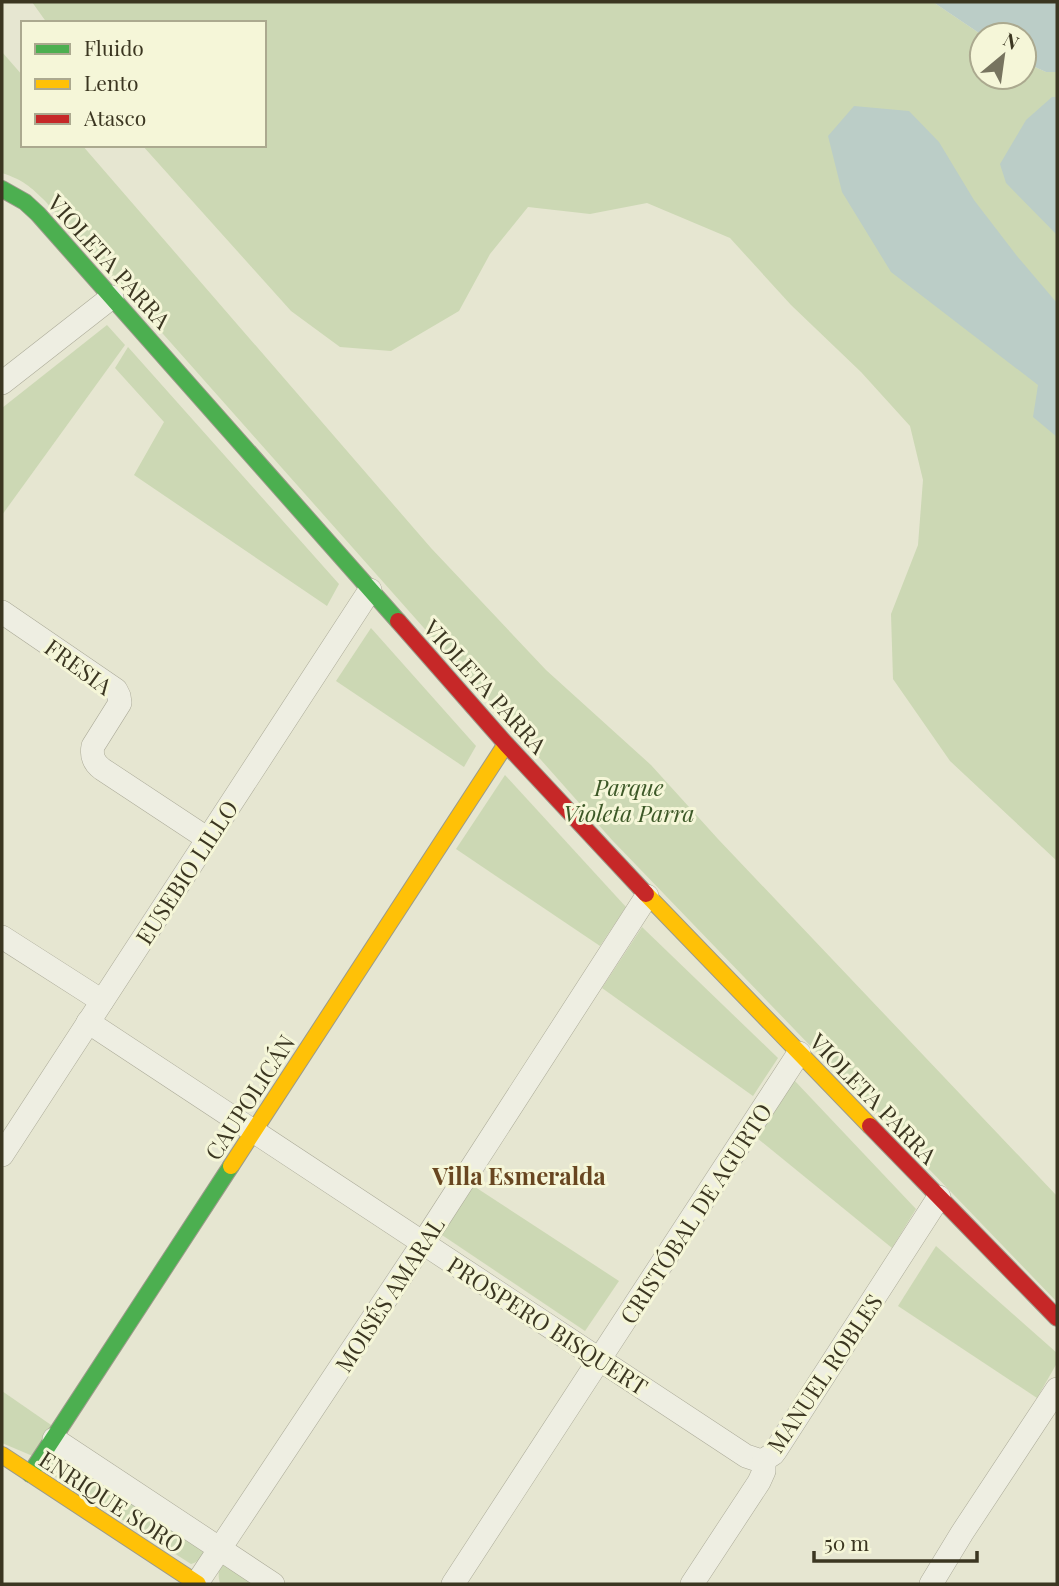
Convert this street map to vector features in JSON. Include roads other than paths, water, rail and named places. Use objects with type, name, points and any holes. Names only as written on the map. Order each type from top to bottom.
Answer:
[{"type":"street","name":"VIOLETA PARRA","points":[[6,191],[25,202],[38,214],[506,744],[647,896],[1057,1318]]},
{"type":"street","points":[[2,383],[112,297]]},
{"type":"street","name":"EUSEBIO LILLO","points":[[2,1155],[370,590]]},
{"type":"street","name":"FRESIA","points":[[2,612],[116,690],[120,703],[93,746],[95,762],[208,839]]},
{"type":"street","name":"CAUPOLICÁN","points":[[30,1474],[506,744]]},
{"type":"street","name":"MOISÉS AMARAL","points":[[197,1584],[423,1243],[647,896]]},
{"type":"street","points":[[2,937],[102,1001]]},
{"type":"street","name":"PROSPERO BISQUERT","points":[[88,1022],[746,1456],[764,1460]]},
{"type":"street","name":"CRISTÓBAL DE AGURTO","points":[[453,1584],[799,1053]]},
{"type":"street","name":"MANUEL ROBLES","points":[[692,1584],[759,1482],[764,1471],[764,1460],[776,1450],[939,1198]]},
{"type":"street","points":[[931,1584],[1057,1389]]},
{"type":"street","points":[[54,1439],[273,1584]]},
{"type":"street","name":"ENRIQUE SORO","points":[[2,1455],[197,1584]]},
{"type":"district","name":"Villa Esmeralda","points":[[519,1175]]},
{"type":"park label","name":"Parque Violeta Parra","points":[[629,799]]}]
